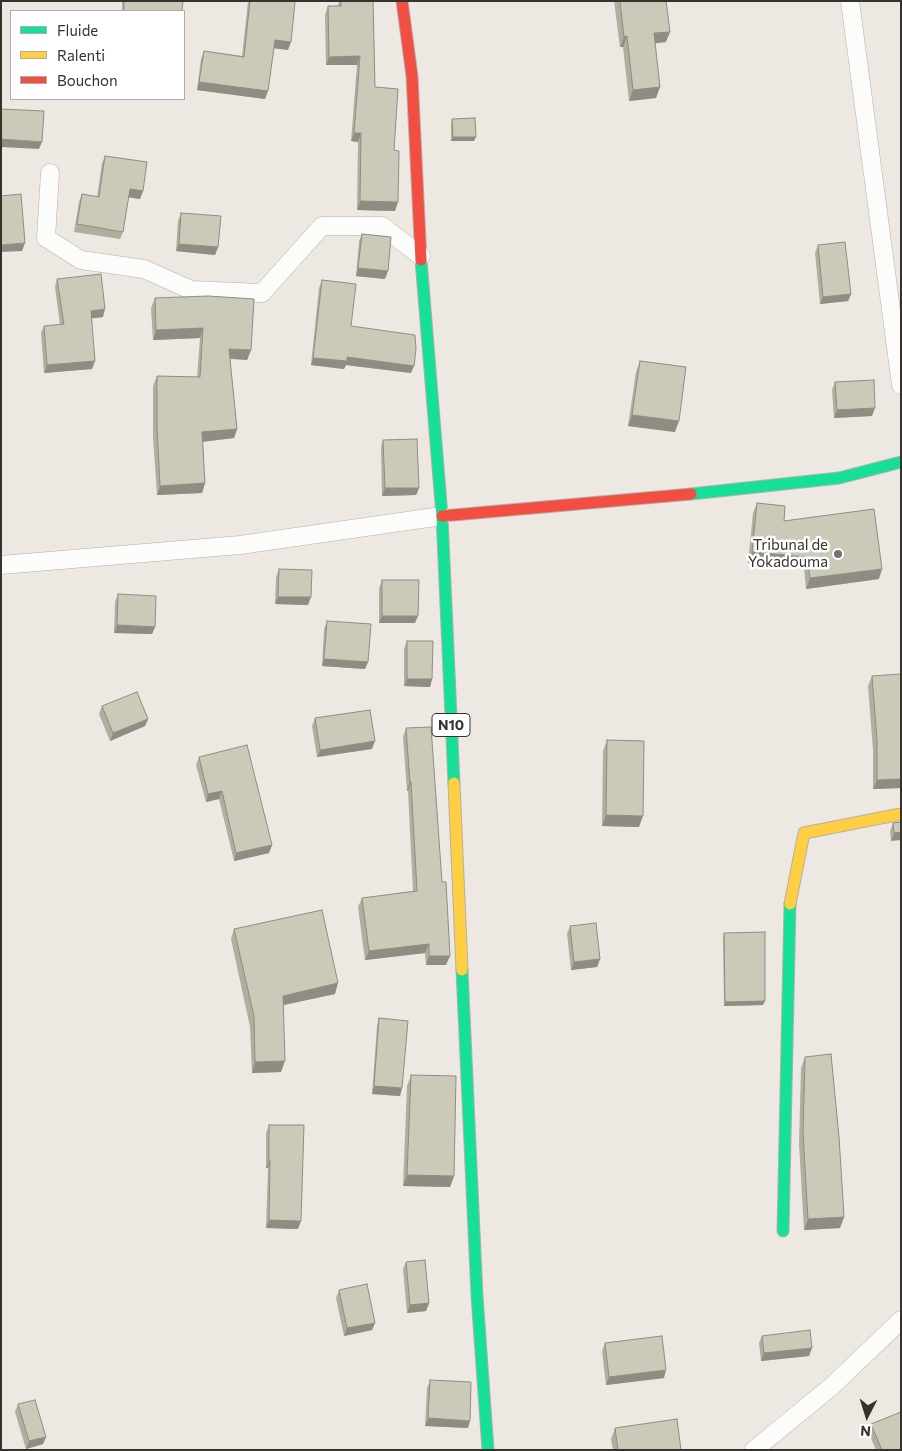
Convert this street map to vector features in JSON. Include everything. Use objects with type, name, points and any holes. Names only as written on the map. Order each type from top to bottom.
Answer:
[{"type":"main road","name":"N10","points":[[402,1],[412,76],[421,256],[442,516],[477,1296],[488,1450]]},
{"type":"main road","points":[[442,516],[672,496],[839,478],[901,462]]},
{"type":"main road","points":[[783,1231],[790,897],[804,832],[901,814]]},
{"type":"street","points":[[850,1],[901,385]]},
{"type":"street","points":[[50,173],[46,238],[81,260],[144,269],[191,290],[262,294],[322,226],[382,226],[421,256]]},
{"type":"street","points":[[1,565],[240,545],[442,516]]},
{"type":"street","points":[[754,1450],[832,1386],[901,1320]]},
{"type":"building","points":[[124,1],[183,1],[182,10],[124,10]]},
{"type":"building","points":[[250,1],[295,2],[291,42],[275,40],[268,91],[199,82],[204,51],[244,57]]},
{"type":"building","points":[[341,1],[373,1],[375,87],[398,89],[394,150],[399,151],[398,202],[360,201],[361,133],[354,133],[360,56],[329,57],[328,6],[341,6]]},
{"type":"building","points":[[620,1],[666,1],[670,32],[654,33],[660,87],[633,90],[627,36],[624,37]]},
{"type":"building","points":[[1,109],[44,111],[42,142],[1,139]]},
{"type":"building","points":[[475,118],[476,137],[453,137],[452,119]]},
{"type":"building","points":[[105,156],[147,162],[143,191],[130,189],[123,232],[77,224],[82,194],[99,197]]},
{"type":"building","points":[[21,194],[25,243],[1,245],[1,196]]},
{"type":"building","points":[[181,213],[221,216],[218,247],[179,244]]},
{"type":"building","points":[[362,234],[391,237],[388,271],[358,268]]},
{"type":"building","points":[[845,242],[851,294],[823,297],[818,245]]},
{"type":"building","points":[[101,274],[105,309],[91,311],[95,361],[47,365],[44,326],[64,324],[57,279]]},
{"type":"building","points":[[322,280],[356,284],[351,326],[415,335],[414,366],[347,357],[347,361],[313,358]]},
{"type":"building","points":[[208,296],[254,299],[251,350],[229,349],[237,429],[202,432],[205,483],[160,486],[157,376],[200,377],[203,328],[156,330],[155,298]]},
{"type":"building","points":[[640,361],[686,367],[679,421],[632,415]]},
{"type":"building","points":[[874,380],[875,408],[837,410],[835,382]]},
{"type":"building","points":[[417,439],[419,488],[385,488],[383,440]]},
{"type":"building","points":[[757,503],[785,506],[784,521],[874,509],[882,569],[810,578],[807,557],[752,552]]},
{"type":"building","points":[[279,569],[312,570],[311,597],[278,597]]},
{"type":"building","points":[[382,580],[419,580],[418,616],[382,616]]},
{"type":"building","points":[[118,594],[156,596],[155,627],[117,625]]},
{"type":"building","points":[[327,621],[371,624],[368,662],[324,659]]},
{"type":"building","points":[[407,641],[433,641],[432,679],[407,679]]},
{"type":"building","points":[[901,674],[901,779],[877,780],[877,740],[872,676]]},
{"type":"building","points":[[137,692],[148,719],[113,733],[102,706]]},
{"type":"building","points":[[370,710],[375,741],[320,750],[315,718]]},
{"type":"building","points":[[431,727],[442,882],[446,882],[450,956],[429,956],[429,944],[369,951],[362,898],[417,891],[406,728]]},
{"type":"building","points":[[607,740],[644,741],[643,816],[606,815]]},
{"type":"building","points":[[247,745],[272,845],[236,853],[222,791],[208,794],[199,757]]},
{"type":"building","points":[[901,822],[901,832],[894,833],[893,823]]},
{"type":"building","points":[[322,910],[338,983],[283,996],[285,1061],[255,1062],[254,1016],[234,929]]},
{"type":"building","points":[[596,923],[600,959],[574,962],[570,926]]},
{"type":"building","points":[[765,932],[765,1001],[725,1002],[724,933]]},
{"type":"building","points":[[379,1018],[408,1021],[402,1088],[374,1086]]},
{"type":"building","points":[[831,1054],[844,1217],[808,1219],[803,1133],[805,1057]]},
{"type":"building","points":[[411,1075],[456,1076],[454,1176],[407,1175]]},
{"type":"building","points":[[269,1125],[304,1125],[301,1221],[269,1220]]},
{"type":"building","points":[[425,1260],[429,1303],[410,1305],[406,1262]]},
{"type":"building","points":[[367,1284],[375,1323],[347,1328],[339,1290]]},
{"type":"building","points":[[810,1330],[812,1348],[764,1353],[762,1336]]},
{"type":"building","points":[[662,1336],[666,1370],[609,1377],[605,1343]]},
{"type":"building","points":[[430,1380],[471,1382],[470,1421],[428,1418]]},
{"type":"building","points":[[35,1400],[46,1437],[29,1441],[18,1404]]},
{"type":"building","points":[[901,1412],[901,1450],[882,1450],[871,1424]]},
{"type":"building","points":[[677,1419],[681,1450],[618,1450],[615,1428]]},
{"type":"traffic: fast","points":[[421,260],[442,516],[454,783]]},
{"type":"traffic: fast","points":[[691,494],[839,478],[901,462]]},
{"type":"traffic: fast","points":[[783,1231],[790,904]]},
{"type":"traffic: fast","points":[[462,970],[477,1296],[488,1450]]},
{"type":"traffic: slow","points":[[454,783],[462,970]]},
{"type":"traffic: slow","points":[[790,904],[804,833],[901,814]]},
{"type":"traffic: jam","points":[[402,1],[412,76],[421,260]]},
{"type":"traffic: jam","points":[[442,516],[691,494]]},
{"type":"place","name":"Tribunal de Yokadouma","points":[[838,554]]}]
